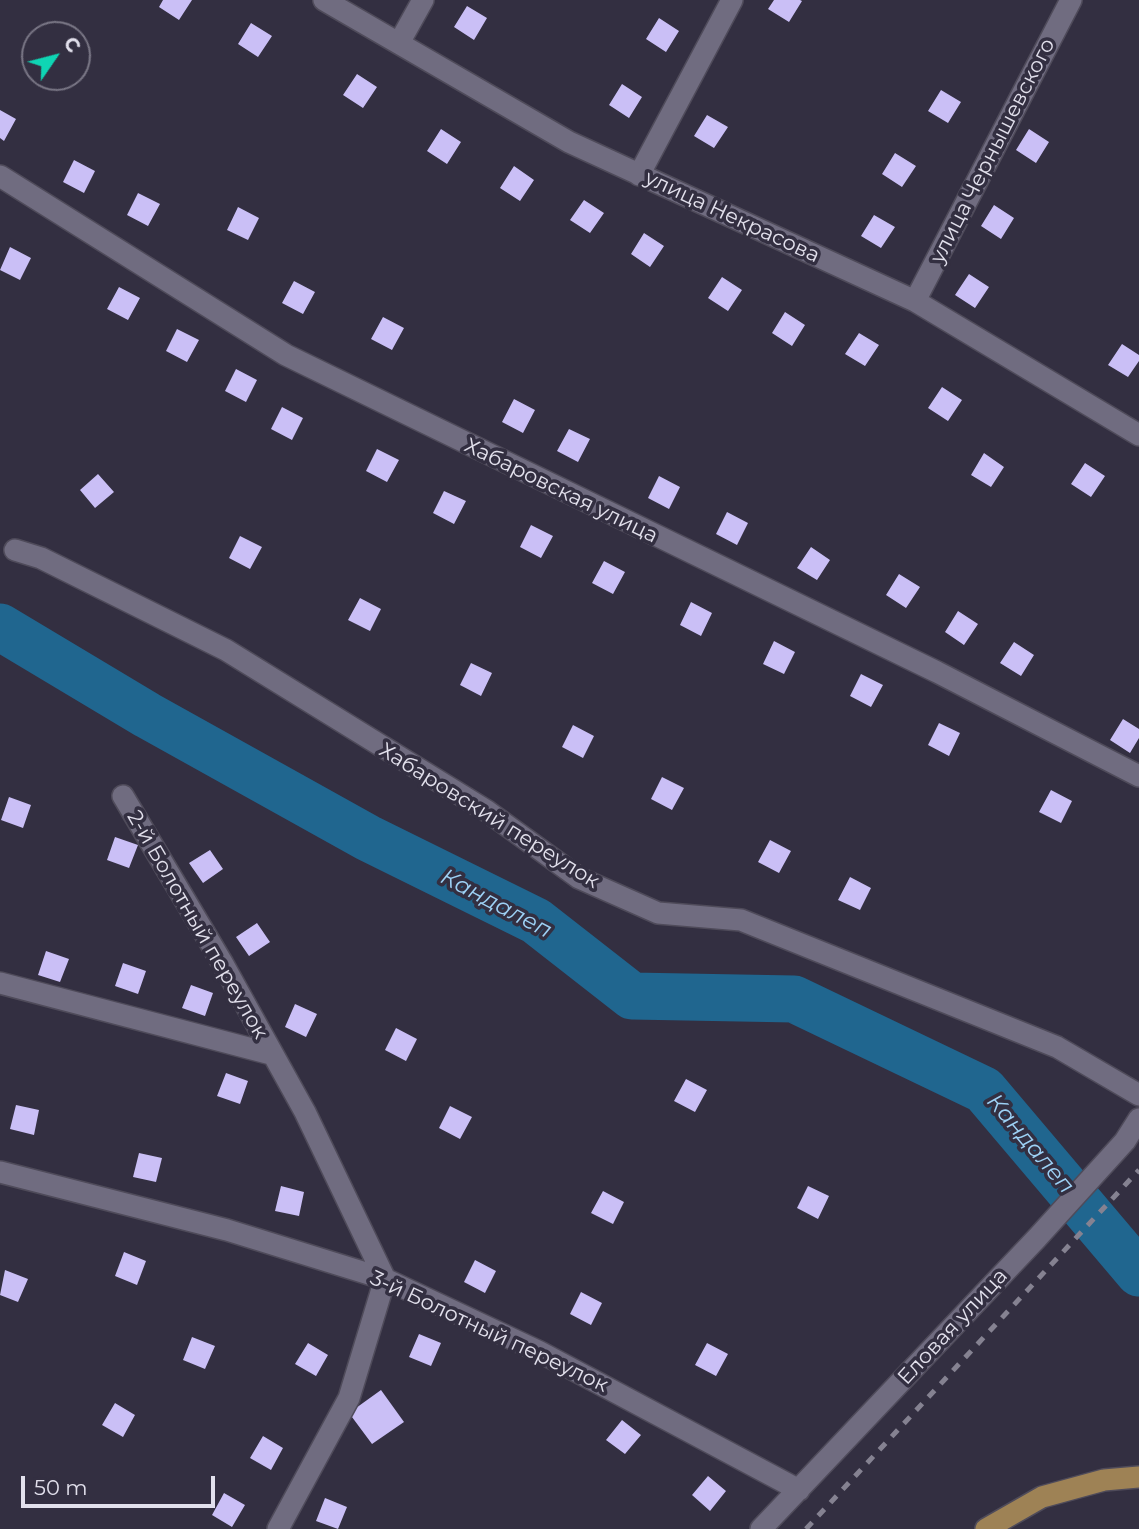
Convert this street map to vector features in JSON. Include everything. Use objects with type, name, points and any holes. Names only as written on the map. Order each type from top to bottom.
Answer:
[{"type":"main road","points":[[986,1529],[1042,1497],[1104,1480],[1139,1477]]},
{"type":"street","name":"улица Некрасова","points":[[324,0],[569,142],[915,301],[1139,435]]},
{"type":"street","points":[[399,43],[423,0]]},
{"type":"street","points":[[639,175],[732,0]]},
{"type":"street","name":"улица Чернышевского","points":[[915,301],[1071,0]]},
{"type":"street","name":"Хабаровская улица","points":[[0,176],[286,355],[937,672],[1139,776]]},
{"type":"street","name":"Хабаровский переулок","points":[[15,550],[41,558],[226,650],[487,811],[579,878],[659,913],[741,920],[754,925],[1057,1047],[1139,1095]]},
{"type":"street","name":"2-й Болотный переулок","points":[[123,796],[223,964],[311,1123],[381,1265],[385,1279]]},
{"type":"street","name":"2-й Болотный переулок","points":[[0,982],[271,1054]]},
{"type":"street","name":"Еловая улица","points":[[761,1529],[1037,1238],[1125,1141],[1139,1119]]},
{"type":"street","name":"3-й Болотный переулок","points":[[0,1172],[227,1230],[385,1279],[540,1352],[799,1490]]},
{"type":"street","points":[[278,1529],[349,1398],[385,1279]]},
{"type":"building","points":[[163,0],[192,0],[179,20],[159,7]]},
{"type":"building","points":[[774,0],[802,1],[789,22],[768,9]]},
{"type":"building","points":[[467,6],[487,18],[474,40],[454,27]]},
{"type":"building","points":[[659,18],[679,31],[666,52],[646,39]]},
{"type":"building","points":[[251,23],[272,36],[258,57],[238,44]]},
{"type":"building","points":[[357,74],[377,87],[363,108],[343,95]]},
{"type":"building","points":[[622,84],[642,97],[629,118],[609,105]]},
{"type":"building","points":[[941,90],[961,102],[948,123],[928,111]]},
{"type":"building","points":[[0,110],[16,119],[4,141],[0,138]]},
{"type":"building","points":[[707,115],[728,127],[714,148],[694,136]]},
{"type":"building","points":[[441,129],[461,142],[447,164],[427,151]]},
{"type":"building","points":[[1029,129],[1049,142],[1036,163],[1016,150]]},
{"type":"building","points":[[895,153],[916,166],[902,187],[882,174]]},
{"type":"building","points":[[74,160],[95,171],[84,193],[63,182]]},
{"type":"building","points":[[514,166],[534,180],[520,201],[500,188]]},
{"type":"building","points":[[138,193],[160,204],[148,226],[127,215]]},
{"type":"building","points":[[584,200],[604,213],[590,233],[570,220]]},
{"type":"building","points":[[994,205],[1014,218],[1001,239],[981,226]]},
{"type":"building","points":[[238,207],[259,218],[248,240],[227,230]]},
{"type":"building","points":[[874,215],[895,227],[881,248],[861,236]]},
{"type":"building","points":[[644,233],[664,246],[650,267],[631,254]]},
{"type":"building","points":[[10,247],[31,258],[20,280],[0,270]]},
{"type":"building","points":[[969,274],[989,287],[975,308],[955,295]]},
{"type":"building","points":[[722,277],[742,290],[728,311],[708,298]]},
{"type":"building","points":[[294,281],[315,292],[303,314],[282,303]]},
{"type":"building","points":[[119,287],[140,298],[128,320],[107,309]]},
{"type":"building","points":[[785,312],[805,325],[792,346],[772,333]]},
{"type":"building","points":[[383,317],[404,328],[392,350],[371,339]]},
{"type":"building","points":[[177,329],[199,340],[187,362],[166,351]]},
{"type":"building","points":[[859,333],[879,345],[865,366],[845,354]]},
{"type":"building","points":[[1122,344],[1139,355],[1139,361],[1128,377],[1108,365]]},
{"type":"building","points":[[236,369],[257,380],[246,402],[225,391]]},
{"type":"building","points":[[942,387],[962,400],[948,421],[928,408]]},
{"type":"building","points":[[514,399],[535,410],[523,433],[502,422]]},
{"type":"building","points":[[282,407],[303,418],[292,440],[271,429]]},
{"type":"building","points":[[569,429],[590,439],[578,462],[557,451]]},
{"type":"building","points":[[377,449],[399,460],[387,482],[366,471]]},
{"type":"building","points":[[984,453],[1004,467],[991,487],[971,475]]},
{"type":"building","points":[[1085,463],[1105,476],[1091,497],[1071,484]]},
{"type":"building","points":[[98,474],[114,492],[95,508],[80,490]]},
{"type":"building","points":[[659,476],[680,487],[669,509],[648,498]]},
{"type":"building","points":[[444,491],[466,501],[454,524],[433,513]]},
{"type":"building","points":[[727,512],[748,523],[737,545],[716,534]]},
{"type":"building","points":[[531,525],[553,536],[541,558],[520,547]]},
{"type":"building","points":[[240,536],[262,547],[250,569],[229,558]]},
{"type":"building","points":[[811,547],[830,560],[817,580],[797,568]]},
{"type":"building","points":[[604,561],[625,572],[613,594],[592,583]]},
{"type":"building","points":[[899,574],[920,587],[906,608],[886,595]]},
{"type":"building","points":[[360,598],[381,609],[370,631],[348,620]]},
{"type":"building","points":[[691,602],[712,613],[701,636],[680,625]]},
{"type":"building","points":[[958,611],[978,624],[964,645],[945,632]]},
{"type":"building","points":[[774,641],[795,652],[784,674],[763,664]]},
{"type":"building","points":[[1014,642],[1034,655],[1021,676],[1000,663]]},
{"type":"building","points":[[471,663],[492,673],[481,696],[460,685]]},
{"type":"building","points":[[861,674],[883,685],[871,707],[850,696]]},
{"type":"building","points":[[1123,719],[1139,729],[1139,738],[1130,753],[1110,740]]},
{"type":"building","points":[[939,723],[960,733],[949,756],[928,745]]},
{"type":"building","points":[[573,725],[594,736],[583,758],[562,747]]},
{"type":"building","points":[[662,777],[684,788],[672,810],[651,799]]},
{"type":"building","points":[[1051,790],[1072,801],[1061,823],[1039,812]]},
{"type":"building","points":[[9,797],[31,805],[23,828],[1,820]]},
{"type":"building","points":[[115,837],[138,845],[129,868],[107,860]]},
{"type":"building","points":[[770,840],[791,851],[779,873],[758,862]]},
{"type":"building","points":[[210,850],[223,869],[203,883],[189,863]]},
{"type":"building","points":[[850,877],[871,888],[860,910],[838,900]]},
{"type":"building","points":[[257,923],[270,942],[249,956],[236,937]]},
{"type":"building","points":[[46,951],[69,959],[60,982],[38,975]]},
{"type":"building","points":[[123,963],[146,971],[138,994],[115,986]]},
{"type":"building","points":[[191,985],[213,993],[205,1016],[182,1008]]},
{"type":"building","points":[[295,1004],[317,1014],[306,1037],[285,1027]]},
{"type":"building","points":[[396,1028],[417,1039],[406,1061],[385,1050]]},
{"type":"building","points":[[226,1073],[248,1081],[240,1104],[217,1096]]},
{"type":"building","points":[[686,1079],[707,1090],[695,1112],[674,1101]]},
{"type":"building","points":[[16,1105],[39,1110],[34,1135],[10,1129]]},
{"type":"building","points":[[450,1106],[472,1117],[460,1139],[439,1128]]},
{"type":"building","points":[[139,1153],[162,1158],[156,1182],[133,1177]]},
{"type":"building","points":[[281,1186],[304,1192],[299,1216],[275,1211]]},
{"type":"building","points":[[808,1186],[829,1196],[818,1219],[797,1208]]},
{"type":"building","points":[[603,1191],[624,1202],[613,1224],[591,1213]]},
{"type":"building","points":[[124,1252],[146,1261],[137,1285],[115,1276]]},
{"type":"building","points":[[475,1260],[496,1271],[485,1293],[464,1282]]},
{"type":"building","points":[[5,1270],[28,1279],[18,1302],[0,1295]]},
{"type":"building","points":[[581,1292],[602,1303],[591,1325],[570,1314]]},
{"type":"building","points":[[419,1334],[441,1343],[431,1366],[409,1357]]},
{"type":"building","points":[[192,1337],[215,1346],[205,1369],[183,1360]]},
{"type":"building","points":[[308,1343],[328,1355],[316,1376],[295,1364]]},
{"type":"building","points":[[707,1343],[728,1354],[716,1376],[695,1365]]},
{"type":"building","points":[[381,1390],[404,1422],[372,1444],[349,1413]]},
{"type":"building","points":[[115,1403],[135,1415],[123,1437],[102,1425]]},
{"type":"building","points":[[622,1420],[641,1435],[625,1454],[606,1440]]},
{"type":"building","points":[[263,1436],[283,1448],[271,1470],[250,1458]]},
{"type":"building","points":[[708,1476],[726,1491],[710,1511],[692,1495]]},
{"type":"building","points":[[224,1493],[245,1505],[232,1527],[212,1515]]},
{"type":"building","points":[[325,1498],[347,1507],[338,1529],[316,1521]]},
{"type":"waterway","name":"Кандалеп","points":[[0,627],[147,715],[368,838],[536,921],[632,996],[794,999],[984,1090],[1139,1273]]},
{"type":"railway","points":[[806,1529],[1139,1170]]}]
